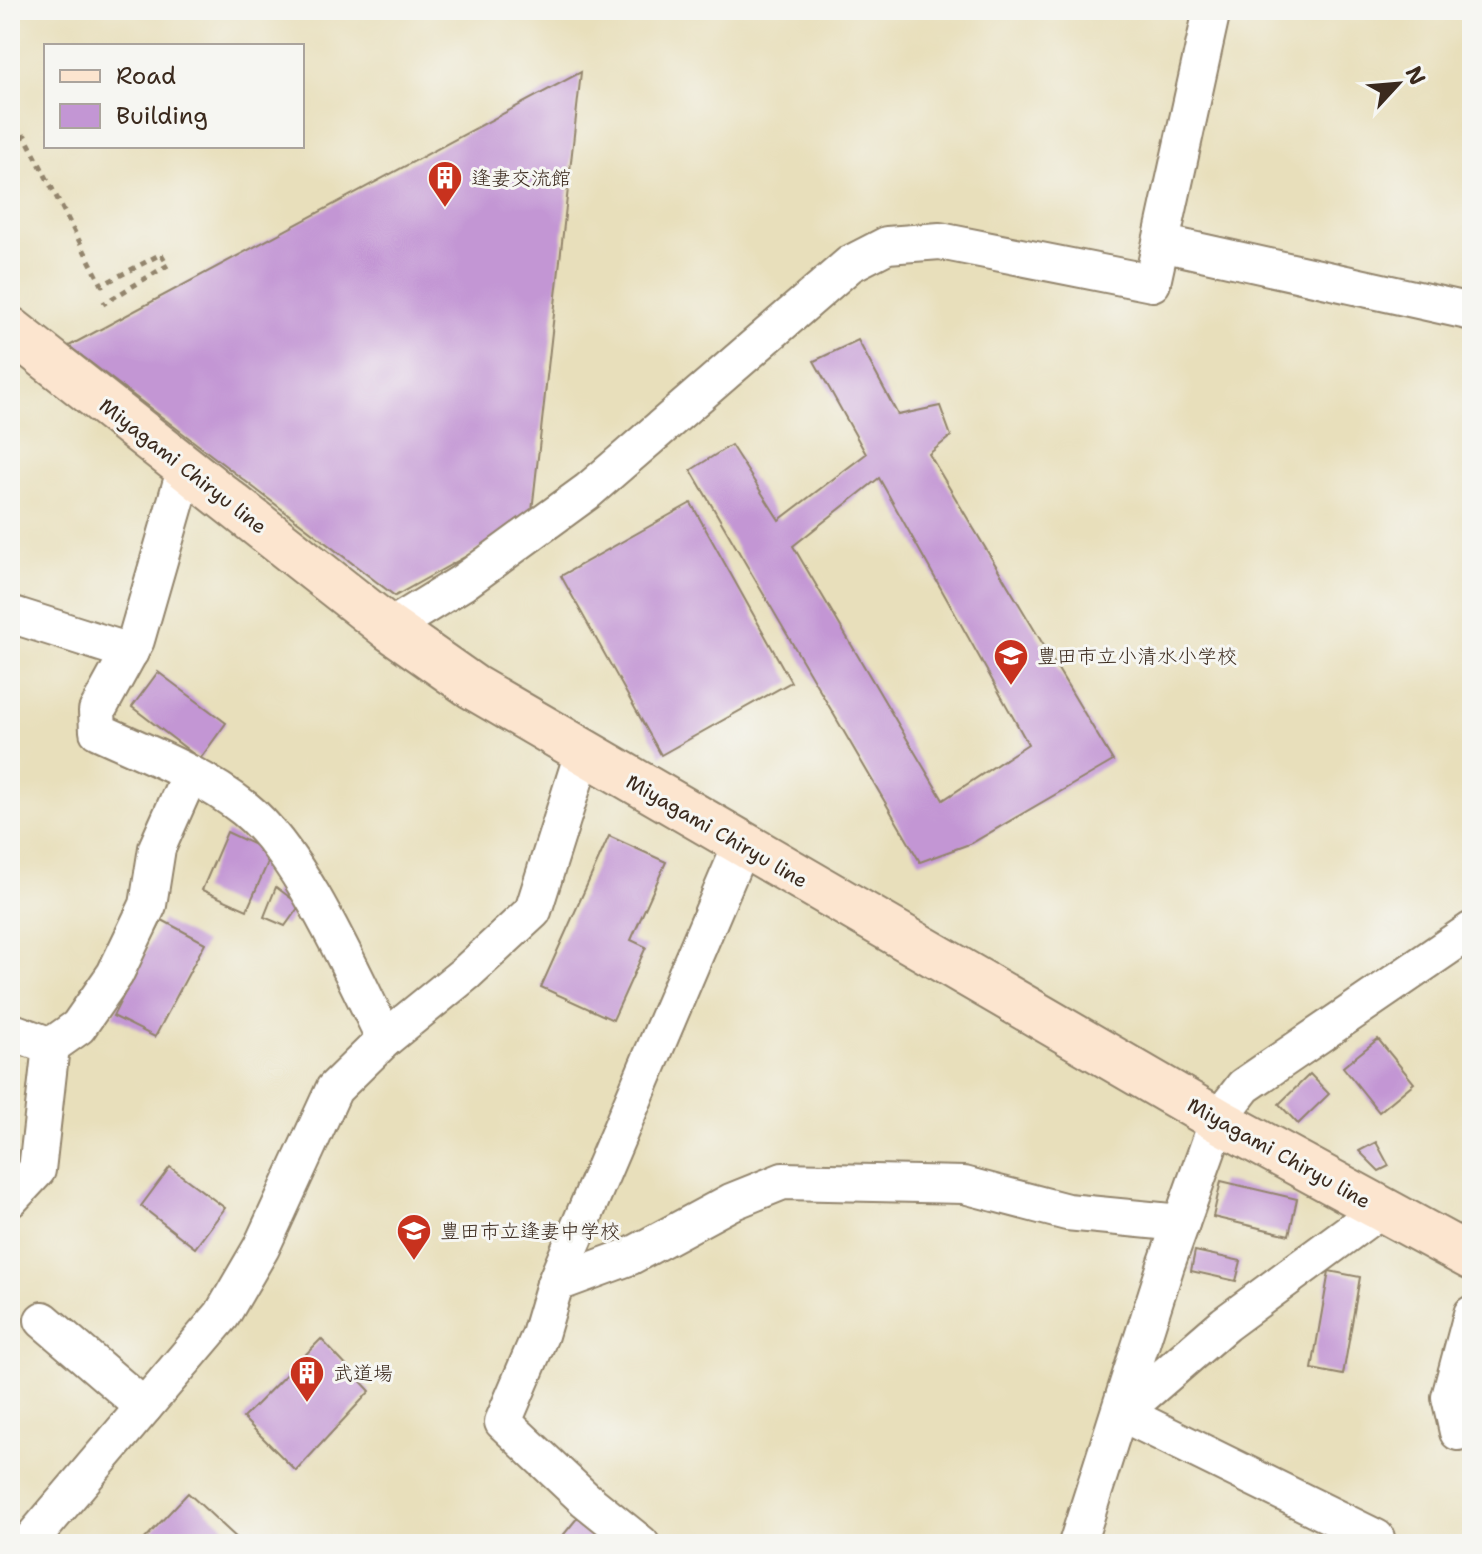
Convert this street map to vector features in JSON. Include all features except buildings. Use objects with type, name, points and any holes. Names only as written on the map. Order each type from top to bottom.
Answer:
[{"type":"main road","name":"Miyagami Chiryu line","points":[[10,329],[389,628],[473,687],[741,846],[1218,1120],[1472,1258]]},
{"type":"street","points":[[389,628],[462,583],[588,491],[850,264],[887,245],[940,241],[1152,283],[1212,10]]},
{"type":"street","points":[[1161,243],[1472,312]]},
{"type":"street","points":[[186,467],[130,652],[97,711],[98,731],[190,774],[246,810],[282,849],[332,935],[385,1039]]},
{"type":"street","points":[[10,614],[130,652]]},
{"type":"street","points":[[28,1544],[222,1315],[261,1248],[334,1089],[385,1039],[466,973],[533,911],[583,753]]},
{"type":"street","points":[[10,1199],[37,1170],[51,1046],[78,1027],[115,974],[148,905],[157,848],[190,774]]},
{"type":"street","points":[[641,1544],[585,1499],[503,1422],[540,1335],[555,1284],[741,846]]},
{"type":"street","points":[[1077,1544],[1122,1413],[1181,1223],[1218,1120],[1244,1086],[1472,930]]},
{"type":"street","points":[[10,1031],[51,1046]]},
{"type":"street","points":[[555,1284],[631,1256],[731,1202],[783,1181],[964,1185],[1067,1212],[1181,1223]]},
{"type":"street","points":[[1122,1413],[1225,1324],[1381,1209]]},
{"type":"street","points":[[1458,1432],[1450,1397],[1472,1314]]},
{"type":"street","points":[[43,1320],[144,1407]]},
{"type":"street","points":[[1122,1413],[1376,1538]]},
{"type":"path","points":[[10,143],[25,136],[102,285],[161,254],[168,265],[103,304]]},
{"type":"place","name":"逢妻交流館","points":[[445,209]]},
{"type":"place","name":"豊田市立小清水小学校","points":[[1011,687]]},
{"type":"place","name":"豊田市立逢妻中学校","points":[[414,1262]]},
{"type":"place","name":"武道場","points":[[307,1404]]}]
